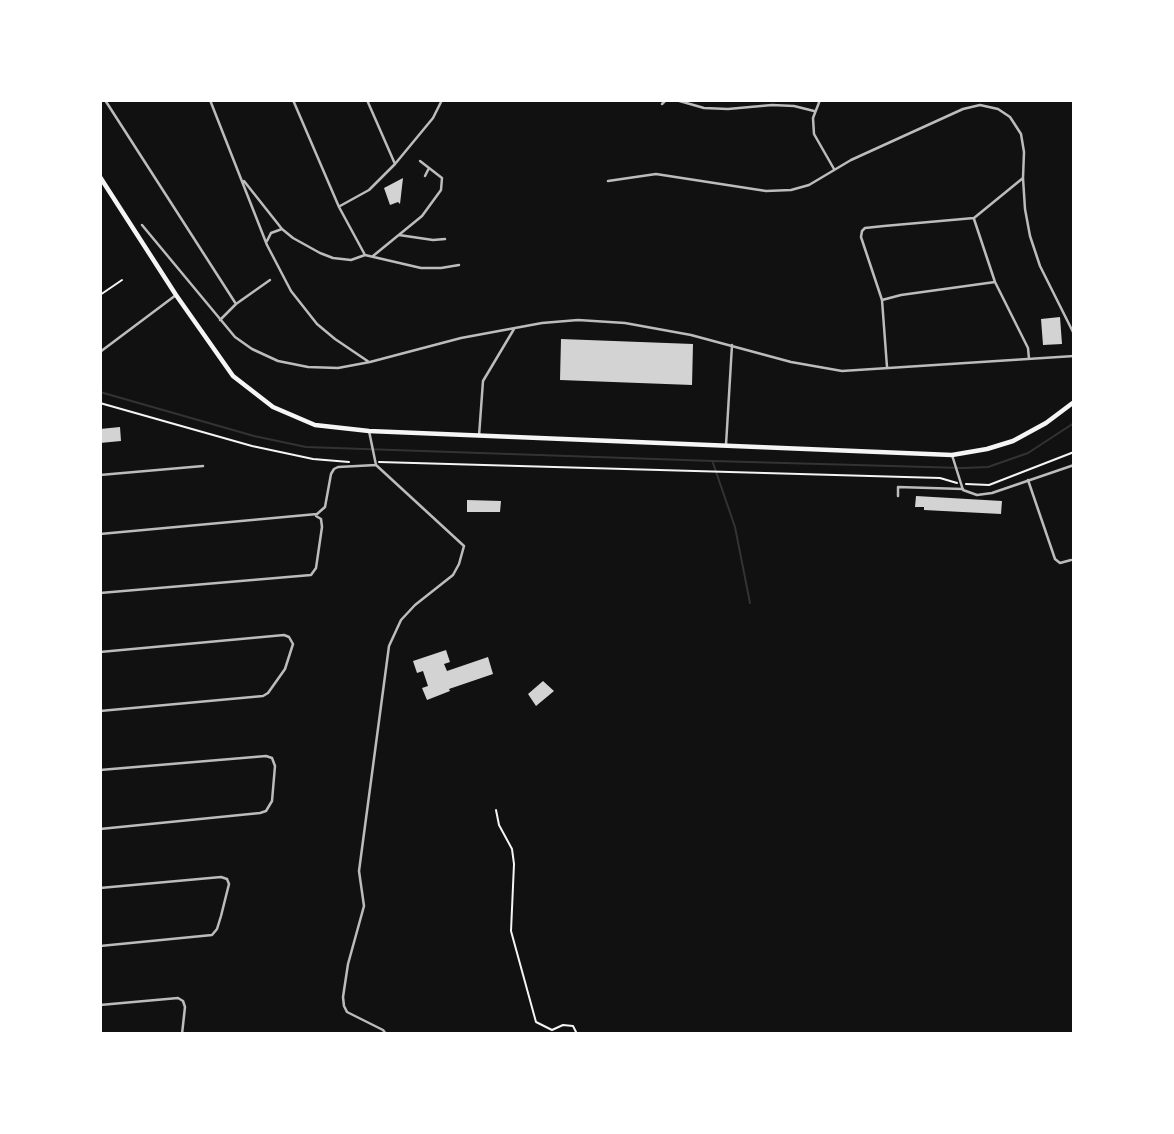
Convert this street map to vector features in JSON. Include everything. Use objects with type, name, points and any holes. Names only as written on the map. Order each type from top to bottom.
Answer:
[{"type":"main road","points":[[100,179],[226,368],[257,396],[283,413],[315,425],[369,431],[952,455],[1013,441],[1046,423],[1074,402]]},
{"type":"street","points":[[105,100],[236,304]]},
{"type":"street","points":[[210,100],[267,245],[285,282],[303,309],[335,339],[370,362]]},
{"type":"street","points":[[293,100],[339,207],[365,255]]},
{"type":"street","points":[[367,100],[395,164]]},
{"type":"street","points":[[339,207],[369,190],[395,164],[433,118],[442,100]]},
{"type":"street","points":[[662,104],[666,100]]},
{"type":"street","points":[[676,100],[704,108],[772,105],[794,106],[814,111]]},
{"type":"street","points":[[820,100],[814,111],[814,134],[834,169]]},
{"type":"street","points":[[608,181],[656,174],[776,192],[809,185],[834,169],[963,109],[980,105],[998,109],[1016,123],[1023,144],[1025,209],[1034,251],[1074,334]]},
{"type":"street","points":[[373,256],[422,216],[442,190],[442,178],[420,161]]},
{"type":"street","points":[[425,176],[429,168]]},
{"type":"street","points":[[242,178],[282,229],[327,256],[351,260],[365,255],[373,256],[421,268],[459,265]]},
{"type":"street","points":[[887,367],[882,300],[861,237],[866,228],[974,218],[1023,178]]},
{"type":"street","points":[[974,218],[995,282],[1028,348],[1030,359]]},
{"type":"street","points":[[142,225],[220,320],[243,343],[278,361],[308,367],[338,368],[461,338],[578,320],[615,322],[691,335],[828,370],[1074,356]]},
{"type":"street","points":[[267,245],[271,233],[282,229]]},
{"type":"street","points":[[399,235],[445,239]]},
{"type":"street","points":[[220,320],[236,304],[270,280]]},
{"type":"street","points":[[882,300],[995,282]]},
{"type":"street","points":[[100,352],[176,295]]},
{"type":"street","points":[[479,436],[483,381],[514,328]]},
{"type":"street","points":[[726,445],[732,345]]},
{"type":"street","points":[[369,431],[375,462],[464,546],[453,575],[415,605],[401,620],[389,646],[359,871],[364,905],[348,964],[343,997],[347,1012],[386,1034]]},
{"type":"street","points":[[952,455],[963,489]]},
{"type":"street","points":[[100,534],[313,515],[322,512],[325,507],[334,469],[375,462]]},
{"type":"street","points":[[898,496],[898,487],[963,489],[971,494],[983,495],[1074,465]]},
{"type":"street","points":[[100,475],[203,466]]},
{"type":"street","points":[[1028,480],[1055,559],[1059,563],[1071,560]]},
{"type":"street","points":[[100,593],[312,575],[315,572],[322,527],[321,519],[313,515]]},
{"type":"street","points":[[100,652],[284,635],[292,641],[293,647],[285,669],[265,695],[100,711]]},
{"type":"street","points":[[100,770],[266,756],[274,760],[272,801],[262,813],[100,829]]},
{"type":"street","points":[[100,887],[226,877],[229,884],[217,929],[212,934],[100,946]]},
{"type":"street","points":[[100,1005],[175,998],[181,1000],[185,1009],[183,1034]]},
{"type":"path","points":[[100,295],[122,281]]},
{"type":"path","points":[[100,403],[252,446],[313,459],[350,461]]},
{"type":"path","points":[[375,462],[940,478],[961,484],[989,485],[1074,452]]},
{"type":"path","points":[[496,810],[499,825],[512,849],[514,864],[511,931],[536,1023],[552,1030],[573,1026],[577,1034]]},
{"type":"building","points":[[403,178],[400,204],[398,202],[390,205],[384,188]]},
{"type":"building","points":[[1060,317],[1062,344],[1043,345],[1041,319]]},
{"type":"building","points":[[561,339],[693,344],[692,385],[560,380]]},
{"type":"building","points":[[120,427],[121,441],[100,443],[100,429]]},
{"type":"building","points":[[916,496],[1002,501],[1001,514],[924,510],[924,507],[915,507]]},
{"type":"building","points":[[467,500],[501,501],[500,512],[467,512]]},
{"type":"building","points":[[446,650],[450,662],[444,664],[447,671],[488,657],[493,674],[449,689],[450,691],[427,700],[422,688],[428,686],[423,671],[417,673],[413,661]]},
{"type":"building","points":[[543,681],[554,691],[536,706],[528,694]]},
{"type":"waterway","points":[[100,392],[254,436],[306,447],[713,461],[988,467],[1028,453],[1074,423]]},
{"type":"waterway","points":[[713,463],[735,527],[750,603]]}]
